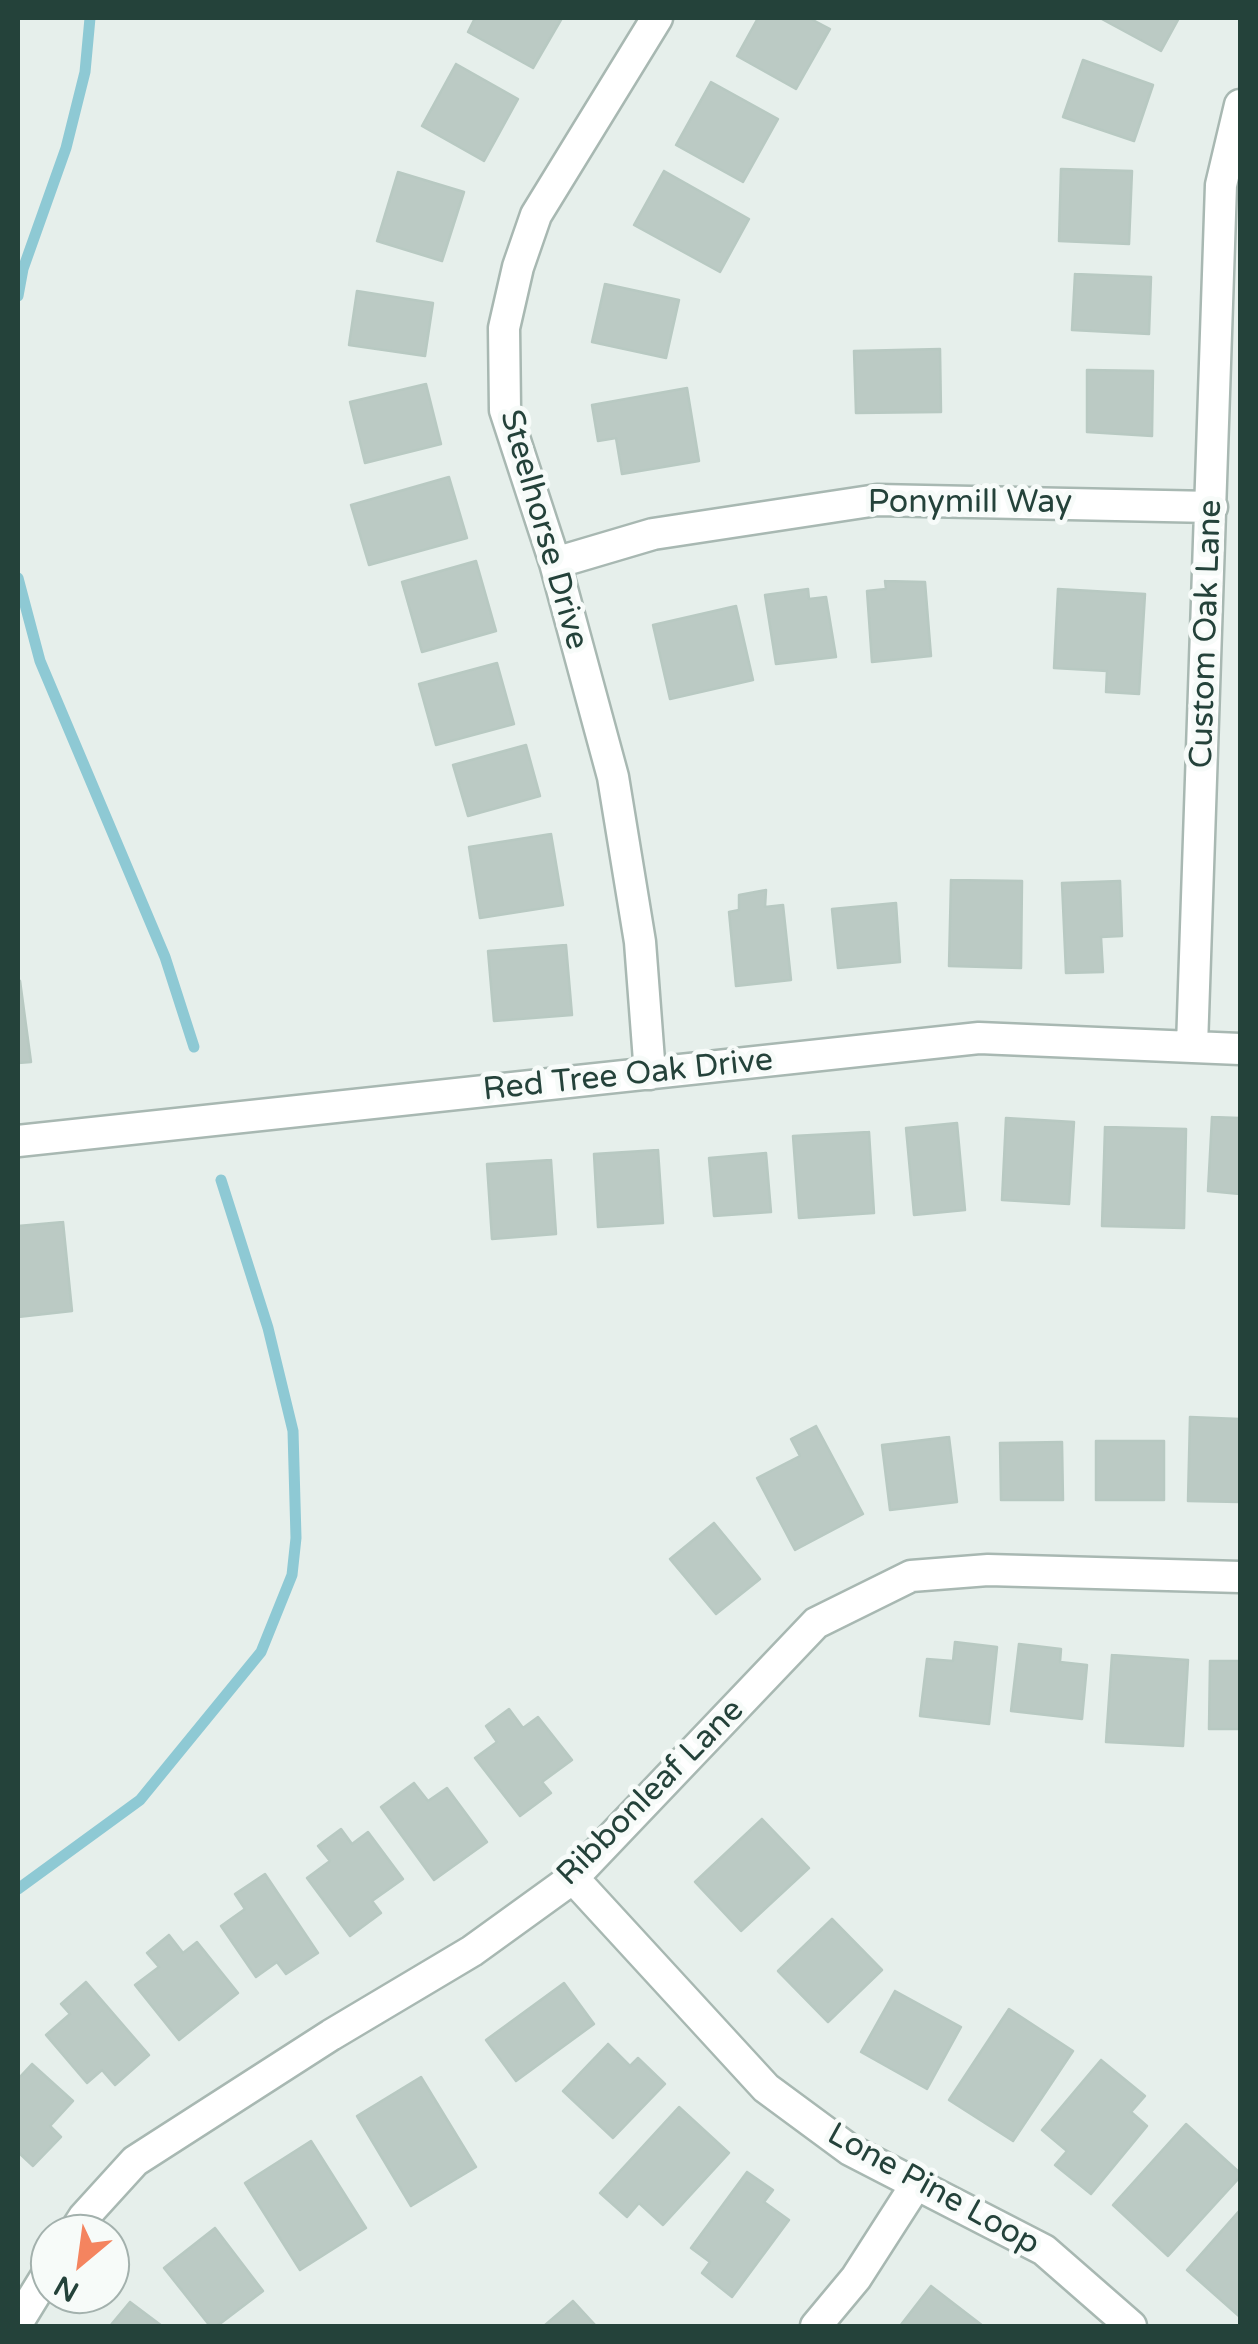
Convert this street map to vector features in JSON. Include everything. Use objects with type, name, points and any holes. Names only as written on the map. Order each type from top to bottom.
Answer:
[{"type":"street","name":"Steelhorse Drive","points":[[650,1074],[640,942],[613,776],[555,563],[504,410],[504,328],[518,267],[536,216],[657,18]]},
{"type":"street","name":"Custom Oak Lane","points":[[1192,1046],[1221,186],[1240,105]]},
{"type":"street","name":"Ponymill Way","points":[[555,563],[653,534],[878,500],[1212,506]]},
{"type":"street","name":"Red Tree Oak Drive","points":[[18,1141],[979,1038],[1240,1049]]},
{"type":"street","name":"Ribbonleaf Lane","points":[[87,2214],[135,2160],[472,1950],[573,1878],[816,1623],[911,1576],[988,1570],[1240,1577]]},
{"type":"street","name":"Lone Pine Loop","points":[[573,1878],[766,2088],[850,2150],[1044,2250],[1131,2326]]},
{"type":"street","points":[[816,2326],[856,2278],[917,2183]]},
{"type":"building","points":[[475,18],[562,18],[533,68],[468,32]]},
{"type":"building","points":[[758,18],[809,18],[830,29],[796,89],[737,56]]},
{"type":"building","points":[[1100,18],[1179,18],[1161,51]]},
{"type":"building","points":[[1083,60],[1153,85],[1134,141],[1063,117]]},
{"type":"building","points":[[456,64],[518,99],[484,161],[422,126]]},
{"type":"building","points":[[711,82],[778,119],[743,182],[676,145]]},
{"type":"building","points":[[1061,169],[1132,171],[1129,244],[1059,241]]},
{"type":"building","points":[[664,171],[749,219],[720,272],[634,225]]},
{"type":"building","points":[[398,172],[464,192],[442,261],[377,241]]},
{"type":"building","points":[[1075,274],[1151,277],[1149,334],[1072,330]]},
{"type":"building","points":[[605,284],[679,300],[666,358],[592,342]]},
{"type":"building","points":[[357,291],[433,303],[425,356],[349,345]]},
{"type":"building","points":[[940,349],[941,412],[856,413],[854,351]]},
{"type":"building","points":[[1087,370],[1153,371],[1152,436],[1087,432]]},
{"type":"building","points":[[426,384],[441,444],[365,463],[350,402]]},
{"type":"building","points":[[687,388],[699,461],[622,474],[616,438],[598,441],[592,405]]},
{"type":"building","points":[[449,477],[467,538],[369,565],[351,505]]},
{"type":"building","points":[[476,561],[496,631],[422,652],[402,582]]},
{"type":"building","points":[[885,581],[925,582],[931,656],[872,662],[867,591],[886,589]]},
{"type":"building","points":[[808,589],[809,599],[826,597],[836,657],[776,664],[765,595]]},
{"type":"building","points":[[1058,589],[1145,594],[1139,694],[1106,692],[1107,671],[1054,668]]},
{"type":"building","points":[[736,606],[753,680],[670,699],[653,625]]},
{"type":"building","points":[[497,663],[514,724],[436,745],[419,684]]},
{"type":"building","points":[[526,745],[540,796],[468,816],[453,765]]},
{"type":"building","points":[[551,834],[563,905],[480,918],[469,847]]},
{"type":"building","points":[[951,880],[1022,881],[1021,968],[949,966]]},
{"type":"building","points":[[1120,881],[1122,936],[1101,937],[1103,972],[1066,973],[1062,883]]},
{"type":"building","points":[[766,890],[765,907],[783,905],[791,980],[736,986],[729,912],[739,910],[739,895]]},
{"type":"building","points":[[896,903],[900,962],[838,968],[832,909]]},
{"type":"building","points":[[566,945],[572,1015],[494,1021],[488,951]]},
{"type":"building","points":[[18,982],[31,1062],[18,1063]]},
{"type":"building","points":[[1212,1117],[1240,1118],[1240,1194],[1208,1191]]},
{"type":"building","points":[[1006,1118],[1074,1122],[1069,1204],[1002,1200]]},
{"type":"building","points":[[957,1123],[965,1210],[914,1215],[906,1128]]},
{"type":"building","points":[[1105,1127],[1186,1129],[1184,1228],[1102,1226]]},
{"type":"building","points":[[869,1132],[874,1213],[799,1218],[793,1136]]},
{"type":"building","points":[[658,1150],[663,1223],[598,1227],[594,1154]]},
{"type":"building","points":[[766,1153],[771,1212],[714,1216],[709,1158]]},
{"type":"building","points":[[551,1160],[556,1234],[492,1239],[487,1164]]},
{"type":"building","points":[[63,1222],[72,1311],[18,1317],[18,1226]]},
{"type":"building","points":[[1190,1417],[1240,1419],[1240,1502],[1188,1501]]},
{"type":"building","points":[[816,1426],[863,1514],[795,1550],[757,1478],[800,1456],[791,1439]]},
{"type":"building","points":[[949,1437],[957,1502],[890,1510],[882,1445]]},
{"type":"building","points":[[1096,1441],[1164,1441],[1164,1500],[1096,1500]]},
{"type":"building","points":[[1062,1442],[1063,1500],[1001,1500],[1000,1443]]},
{"type":"building","points":[[714,1523],[760,1579],[716,1614],[670,1559]]},
{"type":"building","points":[[955,1642],[997,1647],[989,1724],[920,1716],[927,1659],[953,1661]]},
{"type":"building","points":[[1019,1644],[1061,1649],[1060,1662],[1087,1665],[1082,1719],[1011,1711]]},
{"type":"building","points":[[1112,1655],[1188,1660],[1183,1746],[1106,1742]]},
{"type":"building","points":[[1210,1661],[1240,1661],[1240,1729],[1209,1729]]},
{"type":"building","points":[[509,1709],[523,1728],[538,1717],[572,1760],[542,1782],[551,1793],[520,1816],[475,1758],[497,1742],[486,1726]]},
{"type":"building","points":[[414,1783],[428,1801],[447,1788],[487,1842],[434,1880],[381,1807]]},
{"type":"building","points":[[762,1819],[809,1868],[741,1931],[695,1882]]},
{"type":"building","points":[[341,1829],[352,1844],[368,1832],[403,1879],[372,1901],[381,1913],[350,1936],[307,1878],[330,1861],[318,1846]]},
{"type":"building","points":[[265,1874],[318,1953],[286,1974],[277,1962],[256,1977],[221,1926],[245,1909],[235,1894]]},
{"type":"building","points":[[832,1919],[882,1970],[828,2022],[778,1971]]},
{"type":"building","points":[[169,1935],[183,1953],[197,1942],[238,1993],[179,2040],[135,1985],[159,1967],[147,1953]]},
{"type":"building","points":[[86,1982],[149,2055],[115,2085],[102,2070],[87,2083],[46,2035],[70,2014],[61,2004]]},
{"type":"building","points":[[564,1983],[594,2024],[516,2081],[486,2040]]},
{"type":"building","points":[[895,1991],[961,2027],[927,2089],[861,2052]]},
{"type":"building","points":[[1009,2009],[1073,2051],[1013,2141],[949,2100]]},
{"type":"building","points":[[608,2044],[630,2066],[638,2058],[665,2084],[613,2138],[563,2091]]},
{"type":"building","points":[[1101,2060],[1145,2096],[1131,2112],[1147,2126],[1091,2194],[1055,2165],[1067,2151],[1042,2130]]},
{"type":"building","points":[[32,2064],[73,2101],[50,2126],[61,2137],[33,2166],[18,2152],[18,2079]]},
{"type":"building","points":[[421,2077],[476,2167],[411,2206],[357,2116]]},
{"type":"building","points":[[679,2107],[729,2153],[663,2225],[639,2203],[627,2217],[600,2193]]},
{"type":"building","points":[[1186,2124],[1240,2177],[1168,2256],[1113,2205]]},
{"type":"building","points":[[311,2141],[366,2228],[300,2270],[245,2183]]},
{"type":"building","points":[[747,2172],[773,2190],[764,2202],[789,2220],[732,2297],[702,2273],[710,2262],[691,2248]]},
{"type":"building","points":[[1240,2210],[1240,2317],[1187,2270]]},
{"type":"building","points":[[215,2228],[263,2291],[217,2326],[210,2326],[164,2268]]},
{"type":"building","points":[[931,2286],[983,2326],[900,2326]]},
{"type":"building","points":[[573,2301],[596,2326],[544,2326]]},
{"type":"building","points":[[130,2302],[162,2326],[110,2326],[120,2314],[130,2314]]},
{"type":"waterway","points":[[18,296],[23,269],[66,148],[85,72],[90,18]]},
{"type":"waterway","points":[[18,578],[40,661],[165,957],[194,1047]]},
{"type":"waterway","points":[[18,1889],[140,1800],[261,1652],[292,1575],[296,1538],[293,1431],[268,1328],[221,1180]]}]
